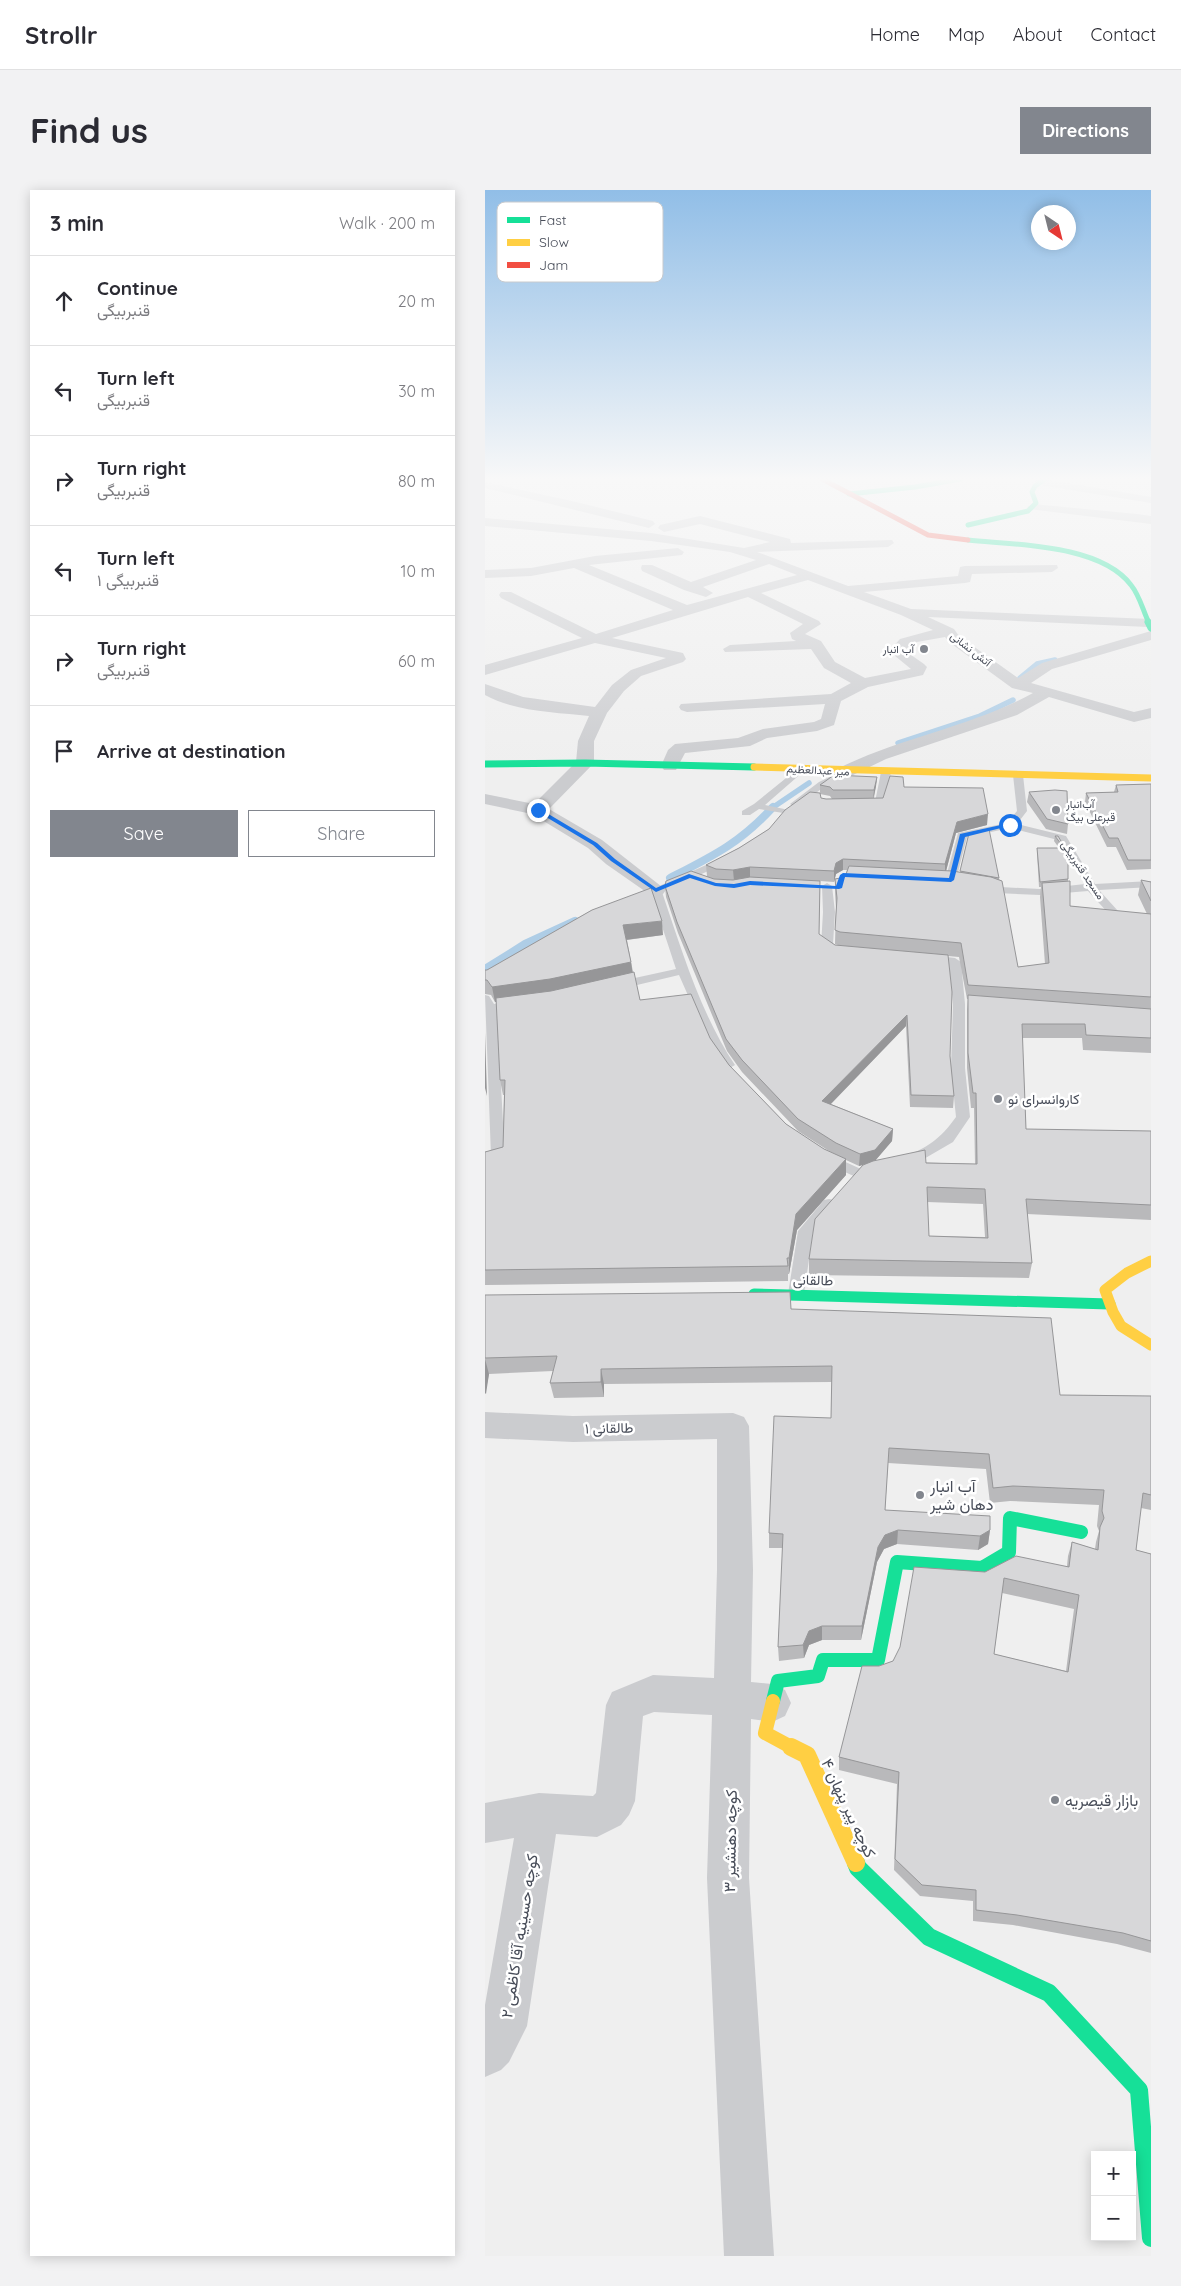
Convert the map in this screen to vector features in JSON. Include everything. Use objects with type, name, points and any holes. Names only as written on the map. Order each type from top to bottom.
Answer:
[{"type":"main road","points":[[1122,575],[1139,597],[1151,606]]},
{"type":"main road","points":[[1139,597],[1150,629]]},
{"type":"main road","name":"میر عبدالعظیم","points":[[485,764],[585,763],[743,766],[847,771],[1151,778]]},
{"type":"main road","points":[[1151,1261],[1127,1273],[1105,1290],[1121,1326],[1151,1345]]},
{"type":"main road","name":"طالقانی","points":[[738,1295],[796,1294],[1110,1304]]},
{"type":"main road","name":"کوچه پیر پنهان ۴","points":[[1081,1532],[1010,1518],[1009,1552],[981,1568],[897,1562],[878,1660],[823,1660],[818,1676],[778,1681],[765,1733],[807,1755],[858,1868],[929,1937],[1049,1993],[1139,2090],[1151,2238]]},
{"type":"street","points":[[602,575],[686,610]]},
{"type":"street","points":[[663,575],[723,600]]},
{"type":"street","points":[[689,587],[722,575]]},
{"type":"street","points":[[846,589],[965,579],[965,575]]},
{"type":"street","points":[[485,670],[595,639],[748,592],[809,576]]},
{"type":"street","name":"آتش نشانی","points":[[809,576],[906,612],[949,632],[954,638],[1018,685]]},
{"type":"street","points":[[748,592],[814,624],[797,633],[797,636],[817,644],[829,665],[863,683]]},
{"type":"street","points":[[506,595],[595,639],[678,656],[678,659],[636,673],[617,688],[599,712],[585,741],[585,763],[538,810]]},
{"type":"street","points":[[906,612],[1150,629]]},
{"type":"street","points":[[1018,685],[1047,666],[1150,629]]},
{"type":"street","points":[[687,707],[834,699],[863,683],[918,672],[919,667],[896,651],[899,645],[910,640],[949,632]]},
{"type":"street","points":[[729,649],[817,644]]},
{"type":"street","points":[[515,660],[551,668]]},
{"type":"street","points":[[1018,685],[1134,717],[1151,713]]},
{"type":"street","points":[[485,689],[492,694],[531,703],[599,712]]},
{"type":"street","points":[[847,771],[880,755],[1011,712],[1047,692]]},
{"type":"street","points":[[670,766],[677,750],[681,748],[738,743],[749,741],[763,734],[817,726],[828,722],[834,699]]},
{"type":"street","points":[[485,799],[538,810],[595,844],[613,860],[656,890]]},
{"type":"street","name":"طالقانی ۱","points":[[485,1425],[573,1429],[733,1426]]},
{"type":"street","name":"کوچه دهنشیر ۳","points":[[733,1426],[735,1570],[728,1878],[749,2256]]},
{"type":"street","points":[[485,1823],[539,1813],[597,1817],[607,1810],[615,1801],[625,1705],[653,1693],[733,1698],[772,1703]]},
{"type":"street","name":"کوچه حسینیه آقا کاظمی ۲","points":[[485,2054],[493,2046],[504,2026],[539,1813]]},
{"type":"lane","points":[[746,813],[758,806],[801,769]]},
{"type":"lane","points":[[777,823],[785,812],[804,796],[847,771]]},
{"type":"lane","points":[[852,805],[879,805],[886,772]]},
{"type":"lane","points":[[932,879],[956,881],[962,836],[1010,825],[1022,811],[1018,775]]},
{"type":"lane","points":[[804,796],[819,799]]},
{"type":"lane","points":[[758,806],[785,812]]},
{"type":"lane","name":"مسجد قنبربیگی","points":[[1010,825],[1063,838],[1092,886],[1111,911],[1125,918],[1151,924]]},
{"type":"lane","points":[[634,900],[735,854]]},
{"type":"lane","points":[[689,876],[707,882]]},
{"type":"lane","points":[[977,884],[994,886],[996,890],[1040,892],[1092,886],[1151,884]]},
{"type":"lane","points":[[828,887],[827,946],[836,951],[855,953]]},
{"type":"lane","points":[[656,890],[683,970],[719,1052],[736,1076]]},
{"type":"lane","points":[[893,1164],[917,1158],[948,1139],[963,1117],[958,1068],[963,1005],[955,962],[915,958]]},
{"type":"lane","points":[[600,989],[683,970]]},
{"type":"lane","points":[[485,1161],[498,1160],[488,1003],[527,1003]]},
{"type":"lane","points":[[815,1150],[830,1160],[858,1173]]},
{"type":"lane","points":[[796,1294],[806,1231],[858,1173],[876,1168]]},
{"type":"building","points":[[834,775],[877,777],[874,790],[833,790],[830,787],[820,785]]},
{"type":"building","points":[[890,776],[903,777],[904,787],[983,788],[988,814],[957,822],[945,864],[843,859],[836,863],[834,871],[750,867],[733,870],[716,869],[706,865],[739,848],[769,829],[785,810],[810,792],[820,793],[821,798],[826,799],[883,798]]},
{"type":"building","points":[[1151,784],[1151,860],[1128,860],[1118,838],[1109,838],[1086,793],[1118,792],[1116,785]]},
{"type":"building","points":[[1067,791],[1068,824],[1047,819],[1029,792]]},
{"type":"building","points":[[989,829],[999,878],[960,871],[969,833]]},
{"type":"building","points":[[1055,836],[1058,836],[1068,853],[1068,879],[1040,882],[1037,848],[1064,848]]},
{"type":"building","points":[[849,866],[952,871],[991,877],[1002,881],[1018,967],[1049,963],[1042,883],[1070,881],[1070,906],[1151,914],[1151,997],[968,985],[961,943],[835,930],[837,898],[835,879],[845,877]]},
{"type":"building","points":[[691,871],[714,879],[733,880],[750,877],[820,881],[819,934],[835,945],[948,955],[952,992],[950,1056],[954,1096],[911,1095],[907,1015],[822,1101],[893,1129],[875,1150],[860,1154],[836,1143],[798,1119],[742,1060],[726,1039],[677,922],[665,886],[666,881]]},
{"type":"building","points":[[1141,880],[1151,882],[1151,901]]},
{"type":"building","points":[[651,888],[662,921],[623,925],[631,962],[550,979],[492,987],[485,980],[485,970],[592,910]]},
{"type":"building","points":[[634,972],[640,1000],[691,994],[710,1038],[729,1065],[786,1124],[824,1149],[846,1159],[796,1214],[789,1258],[787,1258],[788,1266],[485,1270],[485,1152],[503,1147],[505,1080],[500,1080],[496,998],[551,991]]},
{"type":"building","points":[[968,995],[1151,1009],[1151,1038],[1086,1035],[1085,1024],[1022,1024],[1026,1129],[1151,1131],[1151,1205],[1026,1199],[1032,1263],[809,1259],[815,1219],[863,1165],[873,1161],[925,1150],[926,1163],[977,1164],[976,1093],[973,1093],[968,1053]],"holes":[[[927,1187],[985,1189],[988,1238],[929,1236]]]},
{"type":"building","points":[[790,1292],[791,1309],[1051,1318],[1060,1395],[1151,1396],[1151,1495],[1143,1493],[1136,1550],[1151,1554],[1151,1941],[1123,1933],[976,1910],[976,1890],[922,1885],[895,1859],[899,1772],[839,1757],[862,1666],[879,1666],[893,1661],[900,1647],[914,1567],[985,1572],[1016,1556],[1069,1567],[1072,1542],[1098,1550],[1100,1527],[1104,1518],[1102,1511],[1104,1490],[1013,1486],[993,1488],[989,1454],[889,1448],[885,1510],[990,1516],[990,1530],[980,1536],[898,1530],[885,1535],[878,1547],[862,1626],[822,1626],[809,1631],[803,1645],[778,1647],[783,1534],[769,1533],[774,1416],[831,1418],[832,1366],[601,1369],[601,1382],[550,1383],[557,1356],[485,1358],[485,1295]],"holes":[[[1004,1578],[1079,1595],[1068,1672],[994,1654]]]},
{"type":"waterway","points":[[1020,678],[1037,664],[1055,660]]},
{"type":"waterway","points":[[898,743],[980,716],[1013,700]]},
{"type":"waterway","points":[[772,808],[809,783]]},
{"type":"waterway","points":[[670,878],[725,848],[749,830],[772,808]]},
{"type":"waterway","points":[[485,969],[525,944],[575,921]]},
{"type":"traffic: fast","points":[[1122,575],[1130,583],[1137,594],[1151,628]]},
{"type":"traffic: fast","points":[[485,764],[585,763],[754,767]]},
{"type":"traffic: fast","points":[[754,1294],[1110,1304]]},
{"type":"traffic: fast","points":[[773,1701],[778,1681],[818,1676],[823,1660],[878,1660],[897,1562],[982,1568],[1009,1552],[1010,1518],[1081,1532]]},
{"type":"traffic: fast","points":[[856,1863],[858,1868],[929,1937],[1049,1993],[1139,2090],[1151,2238]]},
{"type":"traffic: slow","points":[[754,767],[1151,778]]},
{"type":"traffic: slow","points":[[1151,1261],[1127,1273],[1105,1290],[1113,1312],[1121,1326],[1151,1345]]},
{"type":"traffic: slow","points":[[773,1701],[765,1733],[807,1755],[856,1863]]},
{"type":"place","name":"آب انبار","points":[[924,649]]},
{"type":"place","name":"آب‌انبار قبرعلی بیگ","points":[[1056,810]]},
{"type":"place","name":"کاروانسرای نو","points":[[998,1099]]},
{"type":"place","name":"آب انبار دهان شیر","points":[[920,1495]]},
{"type":"place","name":"بازار قیصریه","points":[[1055,1800]]},
{"type":"route","points":[[538,810],[595,844],[613,860],[656,890],[689,876],[715,885],[734,886],[750,883],[839,888],[843,875],[951,880],[962,836],[1010,825]]}]
